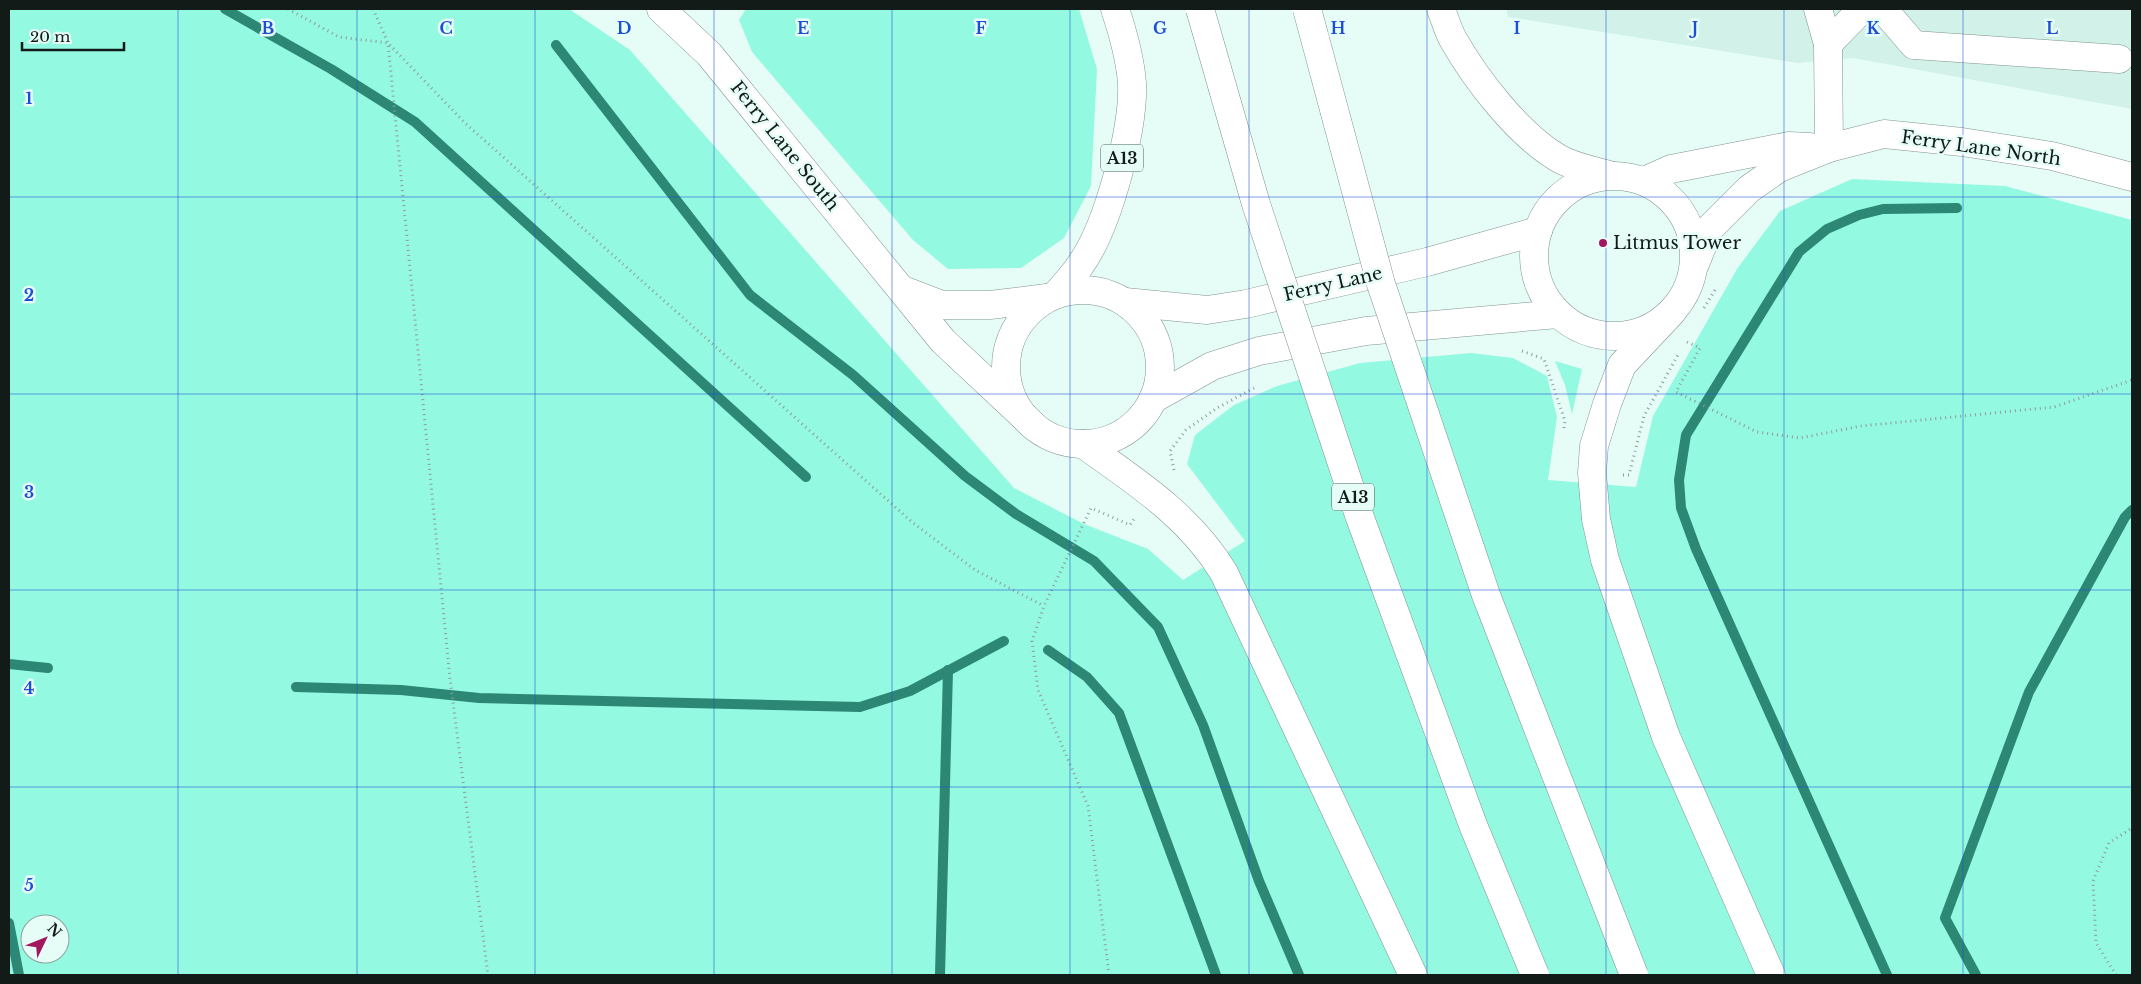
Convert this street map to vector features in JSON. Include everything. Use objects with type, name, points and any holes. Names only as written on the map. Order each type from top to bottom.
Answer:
[{"type":"main road","name":"A13","points":[[1052,296],[1082,263],[1105,214],[1121,164],[1132,84],[1128,48],[1116,9]]},
{"type":"main road","name":"A13","points":[[1200,9],[1256,204],[1359,515],[1473,825],[1535,975]]},
{"type":"main road","points":[[1307,9],[1381,284],[1486,595],[1634,975]]},
{"type":"main road","points":[[1441,9],[1453,40],[1478,77],[1504,109],[1534,140],[1558,158],[1609,175]]},
{"type":"main road","points":[[1818,9],[1828,44],[1829,148]]},
{"type":"main road","points":[[1828,44],[1862,9]]},
{"type":"main road","points":[[1883,9],[1914,45],[2118,59]]},
{"type":"main road","name":"Ferry Lane South","points":[[668,11],[709,54],[943,341],[1035,427]]},
{"type":"main road","name":"Ferry Lane North","points":[[1694,266],[1709,229],[1748,189],[1778,168],[1829,148],[1884,134],[1962,142],[2052,156],[2132,177]]},
{"type":"main road","name":"Ferry Lane North","points":[[1644,181],[1670,169],[1790,146],[1829,148]]},
{"type":"main road","points":[[1672,312],[1652,327],[1628,335],[1603,336],[1578,328],[1558,314],[1544,296],[1536,275],[1534,253],[1538,231],[1548,210],[1565,192],[1585,180],[1609,175],[1627,176],[1644,181],[1666,194],[1684,215],[1693,240],[1694,266],[1687,291],[1672,312],[1622,365],[1607,404],[1594,446],[1592,473],[1596,519],[1605,560],[1666,737],[1771,975]]},
{"type":"main road","name":"Ferry Lane","points":[[1124,302],[1207,310],[1246,304],[1427,262],[1538,231]]},
{"type":"main road","points":[[902,290],[942,305],[990,305],[1080,290],[1103,292],[1124,302],[1141,316],[1153,335],[1160,356],[1159,378],[1153,399],[1141,418],[1125,432],[1104,441],[1083,444],[1058,440],[1035,427],[1017,408],[1008,385],[1006,359],[1013,334],[1027,313],[1052,296]]},
{"type":"main road","points":[[1153,399],[1212,366],[1259,351],[1366,331],[1558,314]]},
{"type":"main road","points":[[1083,444],[1160,498],[1212,552],[1224,573],[1413,975]]},
{"type":"path","points":[[288,9],[339,37],[388,43],[465,123],[912,522],[975,570],[1044,606]]},
{"type":"path","points":[[373,9],[388,43],[450,679],[488,975]]},
{"type":"path","points":[[1700,316],[1718,283]]},
{"type":"path","points":[[1629,475],[1644,416],[1691,333]]},
{"type":"path","points":[[1686,341],[1700,348],[1676,392],[1757,432],[1800,438],[1862,426],[2054,407],[2132,380]]},
{"type":"path","points":[[1520,350],[1544,358],[1565,421],[1564,430]]},
{"type":"path","points":[[1175,476],[1170,451],[1186,430],[1217,408],[1258,386]]},
{"type":"path","points":[[1109,975],[1088,806],[1038,690],[1032,641],[1044,606],[1091,508],[1130,525],[1135,519]]},
{"type":"path","points":[[2116,975],[2096,944],[2093,881],[2109,843],[2132,828]]},
{"type":"shaded area","points":[[1506,9],[2132,9],[2132,109],[1853,58],[1797,63],[1508,17]]},
{"type":"green space","points":[[9,9],[569,9],[630,50],[1014,488],[1084,524],[1148,549],[1183,580],[1245,541],[1187,464],[1195,435],[1234,405],[1277,386],[1360,363],[1471,353],[1513,358],[1547,376],[1557,417],[1548,480],[1636,487],[1653,416],[1737,269],[1780,211],[1852,179],[2005,186],[2132,220],[2132,975],[9,975]]},
{"type":"green space","points":[[746,9],[1079,9],[1097,69],[1091,186],[1064,238],[1021,268],[948,269],[913,240],[752,52],[739,20]]},
{"type":"green space","points":[[1555,361],[1582,369],[1572,414],[1565,385]]},
{"type":"waterway","points":[[225,9],[331,69],[415,122],[806,477]]},
{"type":"waterway","points":[[556,45],[750,295],[853,375],[965,476],[1016,514],[1094,561],[1158,627],[1203,725],[1259,881],[1299,975]]},
{"type":"waterway","points":[[1887,975],[1696,549],[1681,508],[1679,480],[1686,435],[1799,252],[1827,229],[1859,215],[1883,209],[1957,208]]},
{"type":"waterway","points":[[1976,975],[1945,918],[2029,692],[2125,517],[2132,510]]},
{"type":"waterway","points":[[296,687],[401,690],[479,698],[860,707],[910,691],[1004,641]]},
{"type":"waterway","points":[[1048,650],[1087,677],[1119,713],[1216,975]]},
{"type":"waterway","points":[[9,664],[48,668]]},
{"type":"waterway","points":[[940,975],[948,670]]},
{"type":"waterway","points":[[9,923],[19,975]]},
{"type":"place","name":"Litmus Tower","points":[[1603,243]]}]
